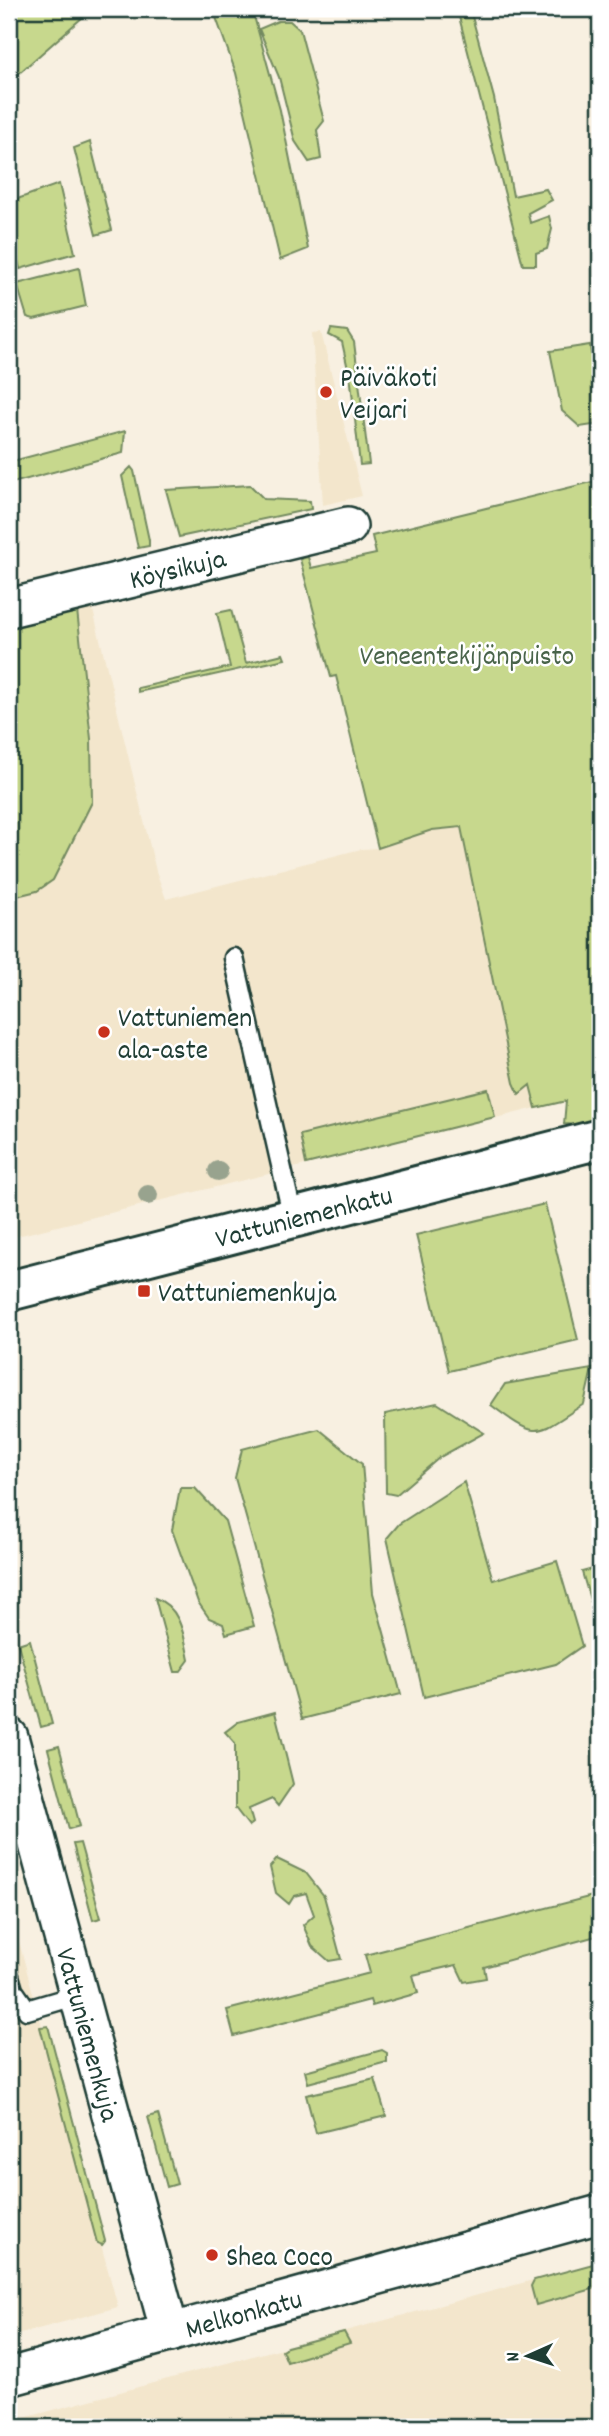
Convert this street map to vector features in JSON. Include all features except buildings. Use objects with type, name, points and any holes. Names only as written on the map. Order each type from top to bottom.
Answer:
[{"type":"street","name":"Köysikuja","points":[[9,608],[270,556],[348,526]]},
{"type":"street","name":"Vattuniemenkatu","points":[[9,1291],[600,1139]]},
{"type":"street","name":"Vattuniemenkuja","points":[[9,1737],[18,1805],[78,1996],[170,2333]]},
{"type":"street","name":"Melkonkatu","points":[[9,2377],[600,2214]]},
{"type":"lane","points":[[234,958],[293,1218]]},
{"type":"lane","points":[[9,1976],[13,1990],[27,2010],[78,1996]]},
{"type":"shaded area","name":"Päiväkoti Veijari","points":[[321,332],[362,496],[323,505],[312,333]]},
{"type":"shaded area","points":[[92,606],[156,871],[166,899],[361,849],[378,848],[432,830],[466,826],[536,1108],[9,1238],[9,627]]},
{"type":"shaded area","points":[[9,1905],[118,2307],[9,2337]]},
{"type":"shaded area","points":[[600,2262],[600,2427],[9,2427],[9,2422]]},
{"type":"green space","points":[[9,9],[92,9],[9,82]]},
{"type":"green space","points":[[213,9],[234,9],[235,12],[252,9],[280,110],[308,249],[280,260],[236,73]]},
{"type":"green space","points":[[457,9],[470,9],[494,98],[513,196],[546,189],[552,200],[528,213],[530,223],[549,216],[552,229],[547,249],[536,253],[536,265],[523,265]]},
{"type":"green space","points":[[278,21],[290,21],[300,30],[324,121],[317,130],[321,159],[309,162],[295,141],[279,77],[259,29]]},
{"type":"green space","points":[[90,142],[112,230],[96,235],[74,148]]},
{"type":"green space","points":[[59,184],[75,253],[20,269],[9,222],[9,202]]},
{"type":"green space","points":[[79,268],[86,306],[34,319],[27,317],[17,284]]},
{"type":"green space","points":[[331,329],[347,331],[354,342],[369,464],[360,465],[351,383],[342,342],[329,335]]},
{"type":"green space","points":[[590,345],[600,424],[580,427],[562,411],[550,351]]},
{"type":"green space","points":[[125,431],[123,453],[9,484],[9,462]]},
{"type":"green space","points":[[131,467],[149,540],[149,546],[138,548],[122,476]]},
{"type":"green space","name":"Veneentekijänpuisto","points":[[600,480],[600,1121],[579,1125],[564,1124],[566,1101],[536,1108],[530,1085],[519,1094],[514,1083],[461,827],[432,830],[378,848],[336,676],[331,677],[300,559],[308,557],[311,568],[376,554],[372,536]]},
{"type":"green space","points":[[250,485],[264,499],[310,501],[311,509],[179,537],[166,490]]},
{"type":"green space","points":[[77,610],[91,739],[92,802],[53,880],[37,891],[9,898],[9,627]]},
{"type":"green space","points":[[231,610],[246,663],[283,654],[285,659],[138,692],[138,688],[230,667],[217,613]]},
{"type":"green space","points":[[488,1089],[495,1117],[306,1164],[300,1135]]},
{"type":"green space","points":[[545,1204],[578,1340],[449,1371],[416,1235]]},
{"type":"green space","points":[[592,1369],[584,1404],[546,1428],[529,1429],[519,1425],[491,1405],[505,1384]]},
{"type":"green space","points":[[437,1403],[484,1433],[440,1457],[396,1495],[386,1493],[385,1414]]},
{"type":"green space","points":[[319,1429],[362,1464],[373,1593],[401,1694],[302,1719],[235,1478],[242,1449]]},
{"type":"green space","points":[[464,1482],[493,1580],[557,1561],[582,1646],[556,1664],[424,1697],[387,1538],[399,1524]]},
{"type":"green space","points":[[180,1488],[195,1488],[225,1521],[254,1626],[226,1634],[223,1624],[209,1618],[198,1602],[172,1530]]},
{"type":"green space","points":[[600,1567],[600,1634],[582,1572]]},
{"type":"green space","points":[[155,1598],[171,1608],[180,1623],[189,1660],[180,1672],[175,1672]]},
{"type":"green space","points":[[30,1640],[52,1724],[41,1727],[18,1644]]},
{"type":"green space","points":[[275,1712],[293,1784],[278,1806],[272,1799],[249,1809],[253,1823],[249,1826],[235,1808],[235,1743],[225,1732],[238,1722]]},
{"type":"green space","points":[[59,1746],[80,1826],[69,1829],[48,1749]]},
{"type":"green space","points":[[80,1843],[101,1918],[93,1920],[73,1844]]},
{"type":"green space","points":[[277,1859],[306,1873],[324,1896],[341,1959],[329,1961],[312,1946],[303,1925],[314,1915],[306,1893],[294,1896],[289,1904],[276,1893],[270,1867]]},
{"type":"green space","points":[[600,1894],[600,1935],[484,1967],[486,1978],[464,1982],[456,1965],[413,1975],[418,1993],[372,2006],[370,2000],[234,2036],[227,2010],[370,1973],[365,1955]]},
{"type":"green space","points":[[48,2026],[105,2241],[102,2245],[97,2243],[40,2027]]},
{"type":"green space","points":[[382,2050],[387,2053],[387,2062],[308,2083],[305,2071]]},
{"type":"green space","points":[[375,2079],[386,2116],[316,2133],[306,2095]]},
{"type":"green space","points":[[158,2114],[177,2184],[167,2187],[148,2117]]},
{"type":"green space","points":[[600,2262],[600,2287],[536,2305],[531,2286],[534,2280]]},
{"type":"green space","points":[[344,2332],[350,2343],[287,2362],[282,2350],[287,2347]]},
{"type":"place","name":"Päiväkoti Veijari","points":[[326,392]]},
{"type":"place","name":"Vattuniemen ala-aste","points":[[104,1032]]},
{"type":"place","name":"Vattuniemenkuja","points":[[144,1291]]},
{"type":"place","name":"Shea Coco","points":[[212,2255]]}]
